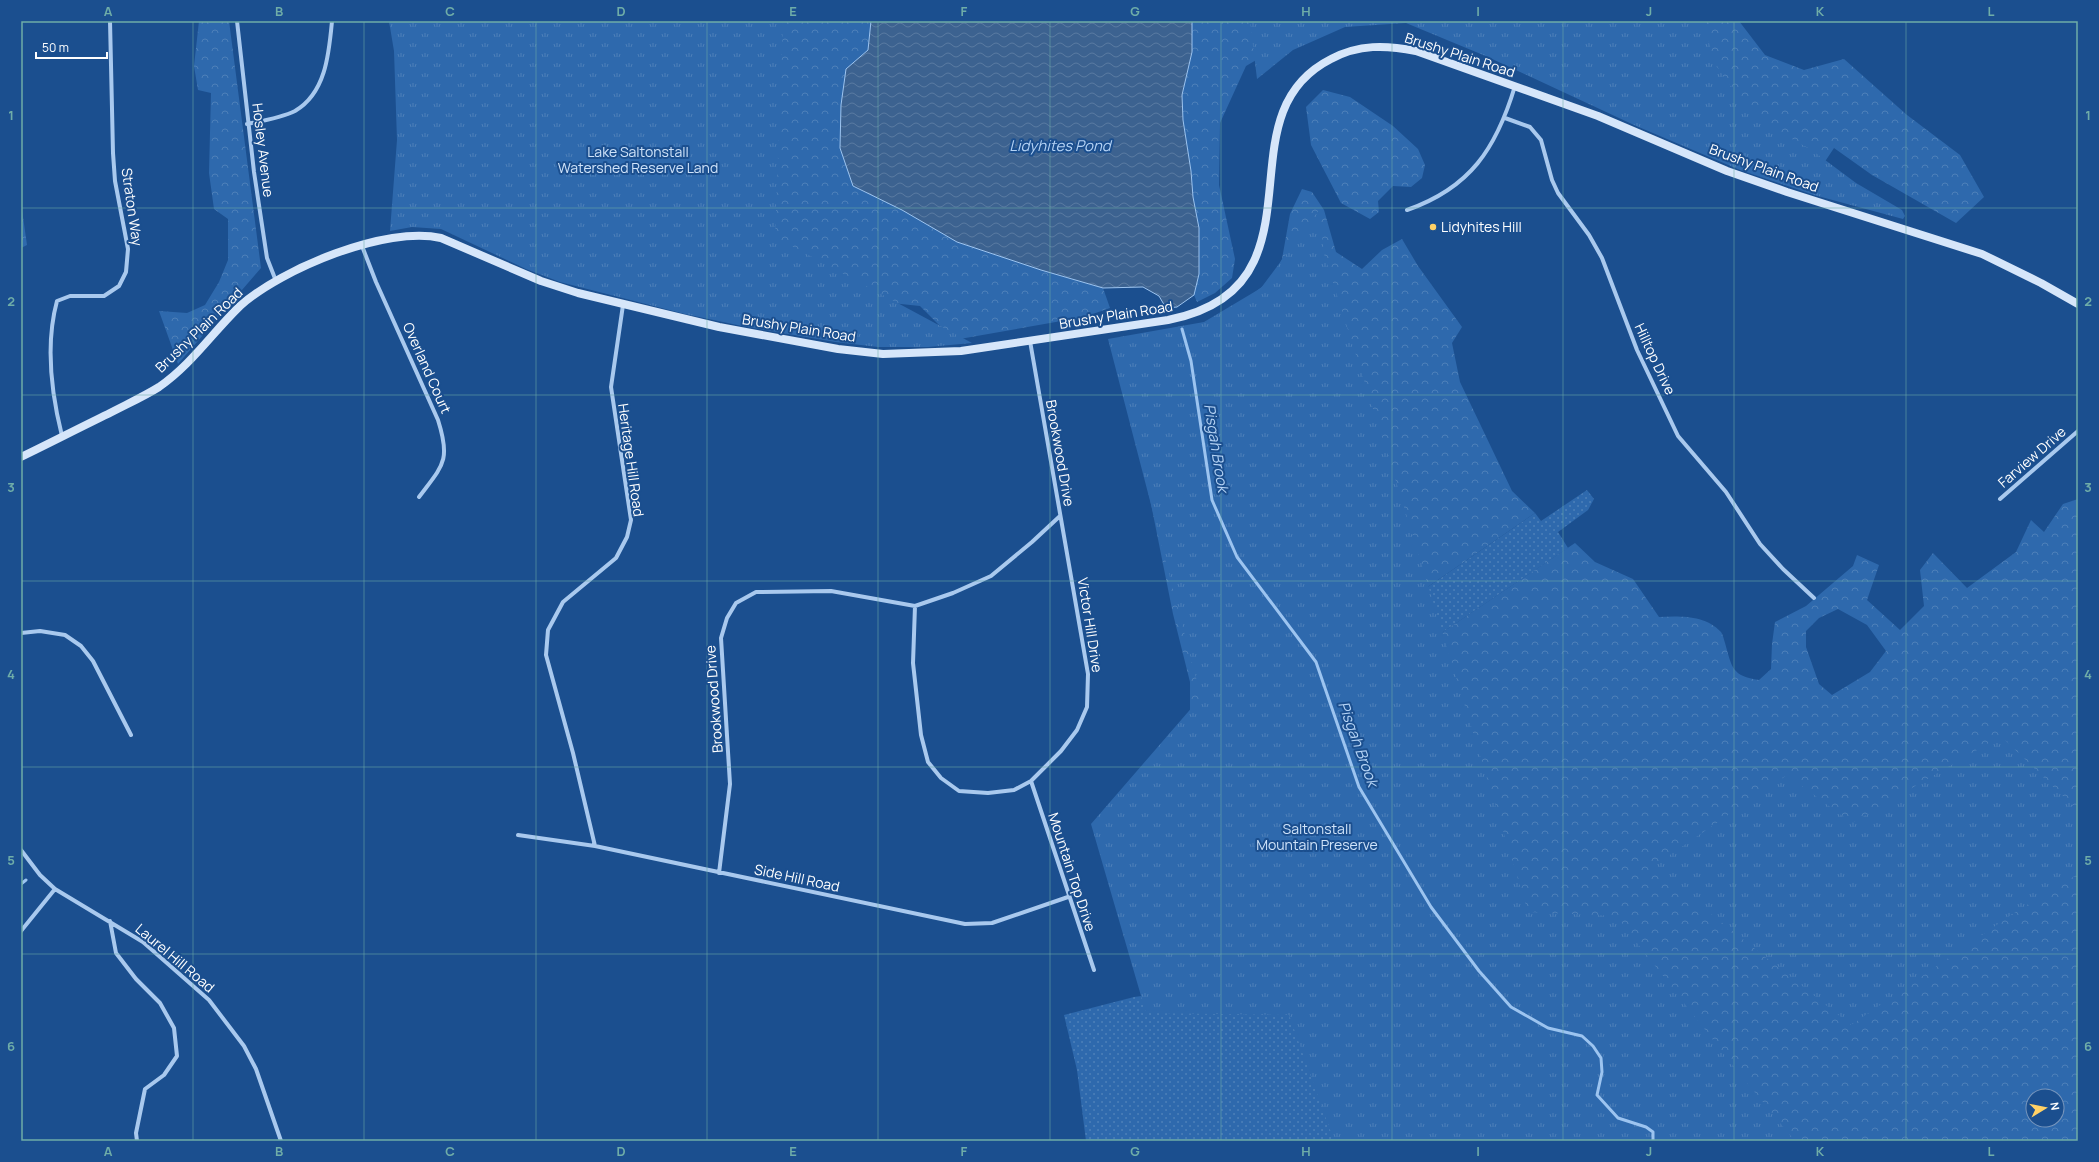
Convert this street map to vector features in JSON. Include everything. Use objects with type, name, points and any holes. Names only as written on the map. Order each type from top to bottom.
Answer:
[{"type":"main road","name":"Brushy Plain Road","points":[[21,457],[147,394],[172,377],[196,355],[239,307],[276,281],[308,265],[362,246],[401,236],[416,234],[437,237],[457,243],[541,281],[623,305],[747,333],[816,346],[878,353],[918,354],[961,351],[1184,317],[1209,307],[1234,289],[1254,262],[1260,246],[1279,120],[1293,92],[1305,78],[1322,63],[1356,48],[1385,46],[1416,51],[1515,86],[1598,116],[1734,173],[1787,192],[1982,254],[2041,282],[2078,304]]},
{"type":"street","name":"Straton Way","points":[[62,437],[50,377],[52,317],[57,301],[70,296],[104,296],[119,286],[126,272],[128,249],[115,181],[110,21]]},
{"type":"street","name":"Hosley Avenue","points":[[237,21],[247,124],[267,258],[276,281]]},
{"type":"street","points":[[247,124],[268,120],[294,111],[307,101],[320,85],[327,58],[332,21]]},
{"type":"street","points":[[1407,210],[1430,202],[1444,194],[1468,175],[1492,144],[1504,118],[1515,86]]},
{"type":"street","name":"Hilltop Drive","points":[[1504,118],[1530,127],[1541,140],[1552,180],[1558,193],[1589,235],[1602,258],[1637,350],[1678,436],[1726,492],[1760,544],[1783,569],[1814,598]]},
{"type":"street","name":"Overland Court","points":[[362,246],[376,282],[438,420],[445,443],[444,459],[437,473],[419,497]]},
{"type":"street","name":"Heritage Hill Road","points":[[594,846],[573,753],[546,655],[548,630],[563,602],[616,558],[627,538],[631,520],[610,387],[623,305]]},
{"type":"street","name":"Brookwood Drive","points":[[719,873],[730,784],[721,638],[727,618],[736,603],[756,592],[831,591],[915,606],[953,593],[991,576],[1032,542],[1060,516],[1030,341]]},
{"type":"street","name":"Farview Drive","points":[[2000,499],[2078,431]]},
{"type":"street","name":"Victor Hill Drive","points":[[915,606],[913,663],[921,735],[928,762],[941,778],[959,791],[988,793],[1014,790],[1031,781],[1077,730],[1087,707],[1088,674],[1060,516]]},
{"type":"street","points":[[21,633],[40,631],[65,635],[81,646],[93,661],[131,735]]},
{"type":"street","name":"Mountain Top Drive","points":[[1031,781],[1068,897],[1094,970]]},
{"type":"street","name":"Side Hill Road","points":[[518,835],[594,846],[965,924],[992,923],[1068,897]]},
{"type":"street","name":"Laurel Hill Road","points":[[21,850],[40,875],[55,890],[110,921],[143,942],[186,978],[209,1000],[244,1046],[256,1069],[281,1141]]},
{"type":"street","points":[[21,931],[55,890]]},
{"type":"street","points":[[110,921],[116,953],[136,979],[160,1003],[174,1028],[177,1056],[164,1075],[145,1089],[136,1133],[137,1141]]},
{"type":"green space","points":[[199,21],[229,21],[261,268],[178,364],[159,311],[187,313],[205,305],[219,282],[228,260],[228,219],[214,209],[209,173],[211,93],[198,90],[194,66]]},
{"type":"green space","name":"Lake Saltonstall Watershed Reserve Land","points":[[389,21],[783,21],[775,237],[972,343],[928,347],[878,347],[835,342],[742,326],[685,314],[560,282],[526,269],[441,229],[412,227],[390,231],[397,140],[394,51]]},
{"type":"green space","points":[[392,21],[871,21],[868,50],[846,70],[853,186],[902,210],[1041,270],[1103,288],[1110,308],[1084,317],[954,340],[920,306],[721,285]]},
{"type":"green space","points":[[1192,21],[1323,21],[1246,66],[1220,123],[1219,185],[1235,259],[1232,278],[1215,293],[1197,302],[1194,295],[1199,274],[1199,228],[1193,197],[1191,171],[1183,120],[1182,95],[1192,52]]},
{"type":"green space","points":[[1250,21],[1703,21],[1715,64],[1738,97],[1778,131],[1813,151],[1856,183],[1902,210],[1905,216],[1903,219],[1814,195],[1740,170],[1634,125],[1488,57],[1406,23],[1345,27],[1293,50],[1257,79]]},
{"type":"green space","points":[[1516,21],[1739,21],[1765,55],[1804,70],[1844,59],[1907,115],[1960,155],[1984,197],[1956,223],[1872,175],[1834,148],[1816,175]]},
{"type":"green space","points":[[1323,90],[1350,97],[1393,126],[1418,149],[1425,165],[1422,178],[1411,187],[1393,186],[1378,201],[1379,212],[1370,219],[1341,203],[1311,145],[1306,107]]},
{"type":"green space","points":[[1302,189],[1312,192],[1324,210],[1336,252],[1362,269],[1382,250],[1402,239],[1418,266],[1462,327],[1452,343],[1460,382],[1512,491],[1535,513],[1323,659],[1343,699],[1575,543],[1595,562],[1633,579],[1659,617],[1692,618],[1708,622],[1715,626],[1722,633],[1729,659],[1734,669],[1743,676],[1759,680],[1771,669],[1775,622],[1806,606],[1853,566],[1857,555],[1879,565],[1867,600],[1900,630],[1924,606],[1920,570],[1933,553],[1967,588],[2016,552],[2031,520],[2044,532],[2063,504],[2078,499],[2078,1141],[1360,1141],[1300,975],[1190,732],[1190,682],[1173,614],[1141,454],[1202,332],[1271,280],[1282,259],[1290,214]],"holes":[[[1838,609],[1867,625],[1886,651],[1870,672],[1832,695],[1819,684],[1806,647],[1806,631],[1819,618]]]},
{"type":"green space","points":[[21,203],[27,245],[21,248]]},
{"type":"green space","name":"Saltonstall Mountain Preserve","points":[[1319,210],[1324,254],[1400,494],[1528,912],[1616,916],[1742,1077],[1795,1141],[1334,1141],[1289,1015],[1146,1013],[1091,824],[1201,697],[1108,339],[1204,322],[1261,288]]},
{"type":"green space","points":[[1587,490],[1594,499],[1588,510],[1558,532],[1568,548],[1343,699],[1323,659],[1535,513],[1541,521]]},
{"type":"green space","points":[[2001,736],[2078,811],[2078,874],[2017,911],[1851,1025],[1652,867],[1787,775],[1852,823]]},
{"type":"green space","points":[[1300,975],[1360,1141],[1086,1141],[1077,1070],[1064,1015],[1134,997]]},
{"type":"water","name":"Lidyhites Pond","points":[[871,21],[1192,21],[1192,52],[1182,95],[1183,120],[1191,171],[1193,197],[1199,228],[1199,274],[1194,295],[1177,307],[1166,308],[1159,296],[1143,287],[1103,288],[1041,270],[957,242],[902,210],[853,186],[840,148],[841,105],[846,69],[868,50]]},
{"type":"waterway","name":"Pisgah Brook","points":[[1182,329],[1191,361],[1212,500],[1237,557],[1316,662],[1359,787],[1431,907],[1479,971],[1511,1007],[1548,1028],[1582,1036],[1593,1046],[1601,1058],[1602,1072],[1597,1095],[1618,1118],[1646,1127],[1653,1132],[1653,1141]]},
{"type":"waterway","points":[[21,884],[26,880]]},
{"type":"place","name":"Lidyhites Hill","points":[[1433,227]]}]
